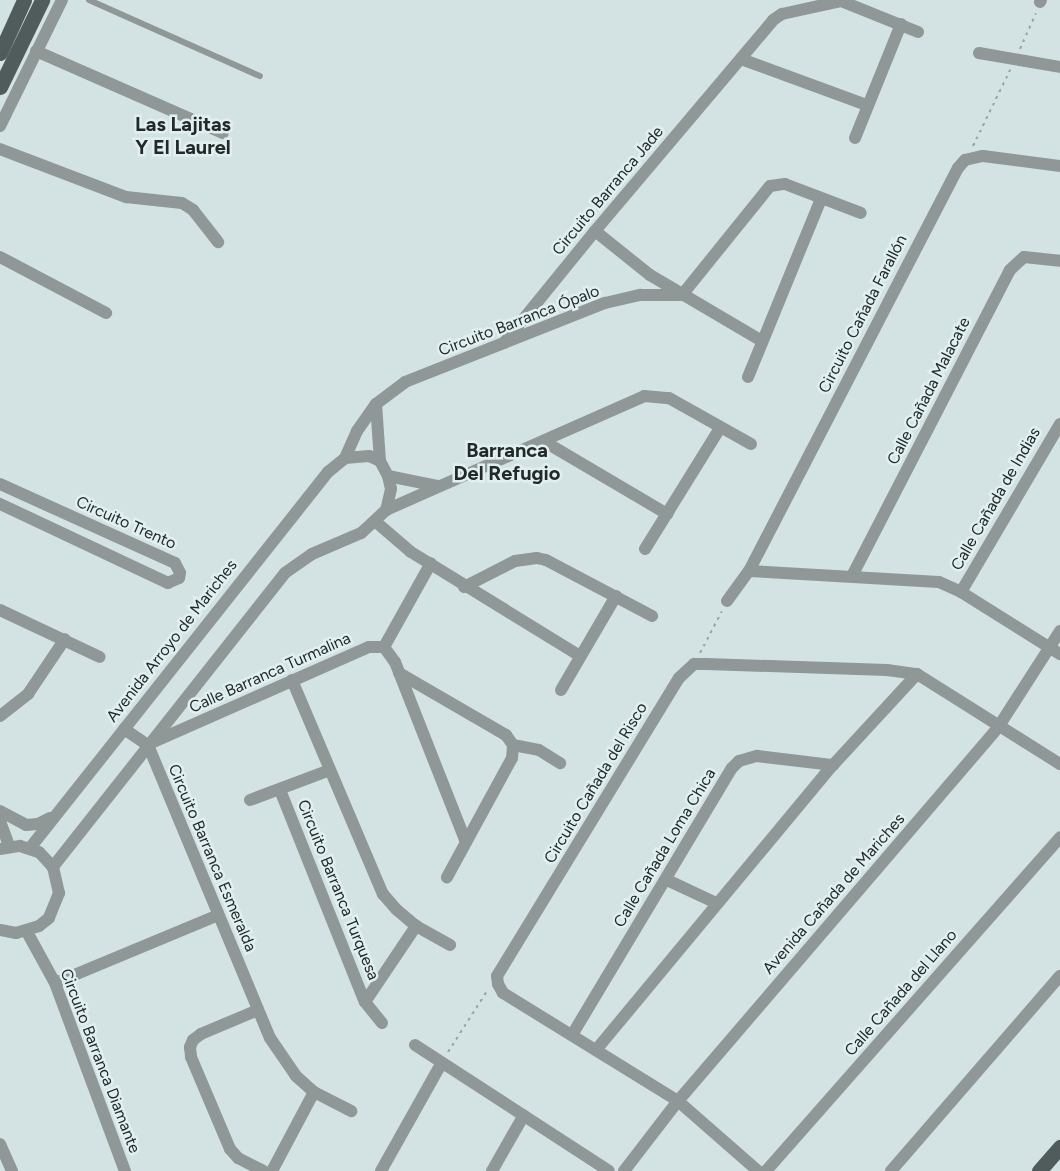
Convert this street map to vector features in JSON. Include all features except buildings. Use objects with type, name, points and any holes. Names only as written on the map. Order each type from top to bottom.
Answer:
[{"type":"main road","points":[[0,26],[24,0]]},
{"type":"main road","points":[[0,53],[24,0]]},
{"type":"main road","points":[[0,87],[42,0]]},
{"type":"main road","points":[[1040,1171],[1060,1147]]},
{"type":"street","points":[[0,126],[62,0]]},
{"type":"street","name":"Circuito Barranca Jade","points":[[502,346],[595,231],[773,20],[791,10],[841,2],[918,32]]},
{"type":"street","points":[[855,138],[901,24]]},
{"type":"street","points":[[36,51],[223,133]]},
{"type":"street","points":[[979,53],[1060,67]]},
{"type":"street","points":[[741,59],[867,105]]},
{"type":"street","points":[[0,149],[126,197],[182,203],[193,210],[218,242]]},
{"type":"street","points":[[965,160],[983,156],[1060,166]]},
{"type":"street","name":"Circuito Cañada Farallón","points":[[727,601],[749,571],[958,168],[965,160]]},
{"type":"street","points":[[682,295],[770,186],[785,184],[861,213]]},
{"type":"street","points":[[748,377],[821,199]]},
{"type":"street","name":"Circuito Barranca Ópalo","points":[[595,231],[650,275],[762,341]]},
{"type":"street","points":[[0,257],[106,313]]},
{"type":"street","name":"Calle Cañada Malacate","points":[[852,576],[1010,270],[1024,257],[1060,261]]},
{"type":"street","points":[[640,295],[650,275]]},
{"type":"street","name":"Circuito Barranca Ópalo","points":[[345,458],[357,431],[376,404],[405,382],[502,346],[605,303],[640,295],[682,295]]},
{"type":"street","points":[[386,510],[437,486],[545,442],[644,396],[669,398],[751,444]]},
{"type":"street","points":[[53,867],[285,573],[312,554],[361,533],[376,522],[386,510],[391,500],[388,476],[380,461],[376,404]]},
{"type":"street","name":"Calle Cañada de Indias","points":[[961,592],[1060,424]]},
{"type":"street","points":[[645,549],[720,428]]},
{"type":"street","points":[[545,442],[667,514]]},
{"type":"street","points":[[345,458],[369,456],[380,461]]},
{"type":"street","name":"Avenida Arroyo de Mariches","points":[[30,848],[286,523],[328,472],[345,458]]},
{"type":"street","points":[[388,476],[437,486]]},
{"type":"street","name":"Circuito Trento","points":[[0,484],[175,563],[180,573],[179,578],[168,583],[0,504]]},
{"type":"street","points":[[74,538],[82,522]]},
{"type":"street","points":[[376,522],[400,544],[464,587],[580,656]]},
{"type":"street","points":[[464,587],[515,561],[537,558],[652,616]]},
{"type":"street","points":[[431,563],[384,647],[390,653],[399,673],[466,842]]},
{"type":"street","points":[[749,571],[939,582],[961,592],[1055,651]]},
{"type":"street","points":[[561,690],[616,596]]},
{"type":"street","points":[[0,610],[100,657]]},
{"type":"street","name":"Avenida Cañada de Mariches","points":[[624,1171],[678,1101],[999,726],[1055,651],[1060,631]]},
{"type":"street","points":[[0,716],[28,694],[65,639]]},
{"type":"street","name":"Calle Barranca Turmalina","points":[[148,745],[369,647],[384,647]]},
{"type":"street","points":[[694,664],[895,670],[917,674],[1060,764]]},
{"type":"street","name":"Circuito Cañada del Risco","points":[[497,976],[679,678],[694,664]]},
{"type":"street","points":[[399,673],[506,735],[513,745],[512,758],[447,877]]},
{"type":"street","points":[[596,1050],[833,765],[917,674]]},
{"type":"street","points":[[292,680],[383,894],[416,926],[450,945]]},
{"type":"street","points":[[124,729],[148,745]]},
{"type":"street","name":"Circuito Barranca Esmeralda","points":[[148,745],[258,1010],[283,1059],[314,1092],[351,1111]]},
{"type":"street","points":[[513,745],[539,750],[561,763]]},
{"type":"street","name":"Calle Cañada Loma Chica","points":[[572,1035],[667,880],[732,768],[739,761],[757,756],[833,765]]},
{"type":"street","name":"Circuito Barranca Turquesa","points":[[250,800],[330,770]]},
{"type":"street","name":"Circuito Barranca Turquesa","points":[[280,790],[365,1002],[382,1023]]},
{"type":"street","points":[[0,812],[26,825],[38,824],[54,816]]},
{"type":"street","points":[[0,821],[5,847],[30,848],[39,852],[53,867],[59,893],[56,906],[39,926],[27,932],[2,933]]},
{"type":"street","name":"Calle Cañada del Llano","points":[[766,1171],[1060,837]]},
{"type":"street","points":[[667,880],[716,903]]},
{"type":"street","points":[[55,983],[218,915]]},
{"type":"street","name":"Circuito Barranca Turquesa","points":[[365,1002],[416,926]]},
{"type":"street","name":"Circuito Barranca Diamante","points":[[27,932],[55,983],[125,1171]]},
{"type":"street","points":[[497,976],[499,989],[503,993],[678,1101],[758,1171]]},
{"type":"street","points":[[891,1171],[1060,976]]},
{"type":"street","points":[[258,1010],[201,1034],[193,1040],[190,1047],[191,1057],[230,1149],[238,1158],[264,1171]]},
{"type":"street","points":[[415,1045],[609,1171]]},
{"type":"street","points":[[381,1171],[441,1064]]},
{"type":"street","points":[[272,1171],[314,1092]]},
{"type":"street","points":[[492,1171],[524,1115]]},
{"type":"street","points":[[0,1144],[12,1171]]},
{"type":"lane","points":[[89,0],[260,76]]},
{"type":"path","points":[[965,160],[1016,59],[1041,1]]},
{"type":"path","points":[[694,664],[727,601]]},
{"type":"path","points":[[441,1064],[497,976]]},
{"type":"district","name":"Las Lajitas Y El Laurel","points":[[183,136]]},
{"type":"district","name":"Barranca Del Refugio","points":[[507,462]]}]
